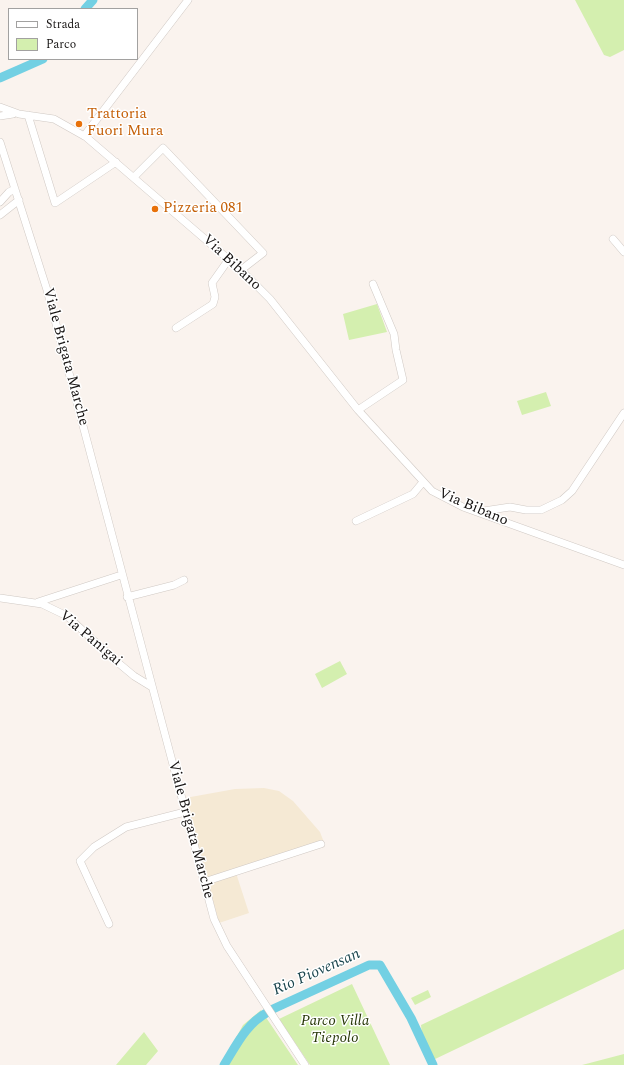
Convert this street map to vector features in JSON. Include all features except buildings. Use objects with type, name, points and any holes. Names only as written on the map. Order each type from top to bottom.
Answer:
[{"type":"street","points":[[84,136],[188,0]]},
{"type":"street","name":"Via Bibano","points":[[0,107],[19,114]]},
{"type":"street","name":"Via Bibano","points":[[3,115],[19,114],[54,119],[84,136],[229,259],[270,299],[358,410],[432,491],[445,499],[476,512],[624,565]]},
{"type":"street","points":[[28,115],[55,203],[116,162]]},
{"type":"street","name":"Viale Brigata Marche","points":[[0,142],[49,298],[121,575],[204,882],[220,935],[305,1065]]},
{"type":"street","points":[[134,177],[163,148],[263,253],[241,270]]},
{"type":"street","points":[[0,202],[9,192],[15,189]]},
{"type":"street","points":[[0,215],[19,200]]},
{"type":"street","points":[[613,239],[624,252]]},
{"type":"street","name":"Via Bibano","points":[[176,328],[213,304],[215,297],[212,284],[216,275],[229,259]]},
{"type":"street","points":[[358,410],[403,380],[394,334],[373,284]]},
{"type":"street","points":[[476,512],[510,507],[526,510],[541,510],[562,500],[572,491],[624,413]]},
{"type":"street","points":[[356,521],[413,494],[423,482]]},
{"type":"street","points":[[38,602],[121,575]]},
{"type":"street","points":[[127,597],[174,585],[184,580]]},
{"type":"street","name":"Via Panigai","points":[[0,598],[42,604],[67,616],[116,661],[152,686]]},
{"type":"street","points":[[109,924],[80,861],[94,847],[126,827],[185,812]]},
{"type":"street","points":[[204,882],[321,844]]},
{"type":"shaded area","points":[[264,788],[279,791],[293,801],[320,832],[325,845],[236,873],[249,913],[219,923],[185,798],[235,789]]},
{"type":"green space","points":[[575,0],[624,0],[624,50],[610,57],[604,55]]},
{"type":"green space","points":[[377,304],[387,332],[349,340],[343,314]]},
{"type":"green space","points":[[546,392],[551,406],[522,415],[517,401]]},
{"type":"green space","points":[[340,661],[347,674],[322,688],[315,674]]},
{"type":"green space","points":[[624,929],[624,969],[433,1060],[422,1035],[421,1025]]},
{"type":"green space","name":"Parco Villa Tiepolo","points":[[352,984],[390,1065],[310,1065],[279,1019]]},
{"type":"green space","points":[[428,990],[431,997],[415,1005],[411,998]]},
{"type":"green space","points":[[261,1010],[298,1065],[221,1065],[243,1025]]},
{"type":"green space","points":[[144,1032],[158,1051],[146,1065],[116,1065]]},
{"type":"green space","points":[[624,1054],[624,1065],[582,1065]]},
{"type":"waterway","points":[[86,8],[93,0]]},
{"type":"waterway","points":[[0,78],[41,60]]},
{"type":"waterway","name":"Rio Piovensan","points":[[273,1009],[369,965],[380,965],[411,1018],[433,1065]]},
{"type":"waterway","name":"Rio Piovensan","points":[[224,1065],[248,1029],[254,1022],[268,1012]]},
{"type":"place","name":"Trattoria Fuori Mura","points":[[79,124]]},
{"type":"place","name":"Pizzeria 081","points":[[155,209]]}]
